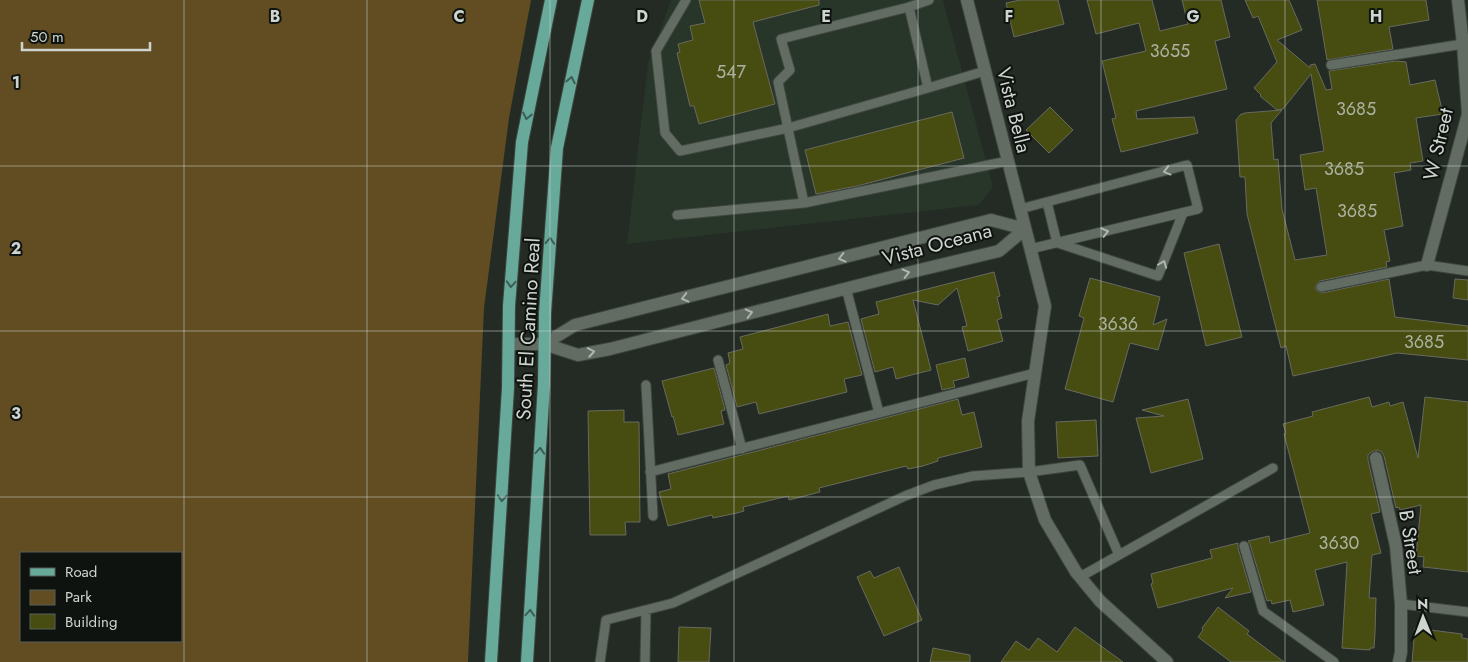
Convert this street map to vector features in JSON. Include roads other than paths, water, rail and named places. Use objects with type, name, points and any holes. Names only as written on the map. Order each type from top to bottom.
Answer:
[{"type":"main road","name":"South El Camino Real","points":[[491,662],[508,388],[509,306],[522,142],[551,0]]},
{"type":"main road","name":"South El Camino Real","points":[[527,662],[544,384],[544,344],[557,148],[588,0]]},
{"type":"street","name":"Vista Bella","points":[[967,0],[1045,306],[1028,421],[1029,472],[1045,520],[1080,577],[1100,601],[1167,662]]},
{"type":"street","name":"W Street","points":[[1427,265],[1468,114],[1458,0]]},
{"type":"street","name":"Vista Oceana","points":[[544,344],[575,325],[991,220],[1025,229]]},
{"type":"street","name":"Vista Oceana","points":[[509,344],[544,344],[578,355],[594,352],[999,251],[1025,229]]},
{"type":"street","name":"B Street","points":[[1376,458],[1396,546],[1400,604],[1401,652],[1399,662]]},
{"type":"lane","points":[[686,0],[656,51],[665,133],[680,151],[788,128],[985,71]]},
{"type":"lane","points":[[804,203],[778,82],[790,70],[781,39],[909,7],[929,0]]},
{"type":"lane","points":[[909,7],[928,88]]},
{"type":"lane","points":[[1331,64],[1463,44]]},
{"type":"lane","points":[[677,215],[804,203],[1008,161]]},
{"type":"lane","points":[[1020,209],[1187,165],[1198,209],[1030,249]]},
{"type":"lane","points":[[1047,202],[1057,243]]},
{"type":"lane","points":[[1057,243],[1158,276],[1183,213]]},
{"type":"lane","points":[[1321,287],[1427,265],[1468,271]]},
{"type":"lane","points":[[846,288],[879,413]]},
{"type":"lane","points":[[718,360],[742,449]]},
{"type":"lane","points":[[650,472],[1035,373]]},
{"type":"lane","points":[[646,385],[653,516]]},
{"type":"lane","points":[[600,662],[606,620],[673,603],[905,496],[934,485],[973,476],[1029,472],[1080,465],[1119,555]]},
{"type":"lane","points":[[1080,577],[1273,468]]},
{"type":"lane","points":[[1244,546],[1263,611],[1334,662]]},
{"type":"lane","points":[[1400,604],[1468,612]]},
{"type":"lane","points":[[645,662],[646,610]]}]
